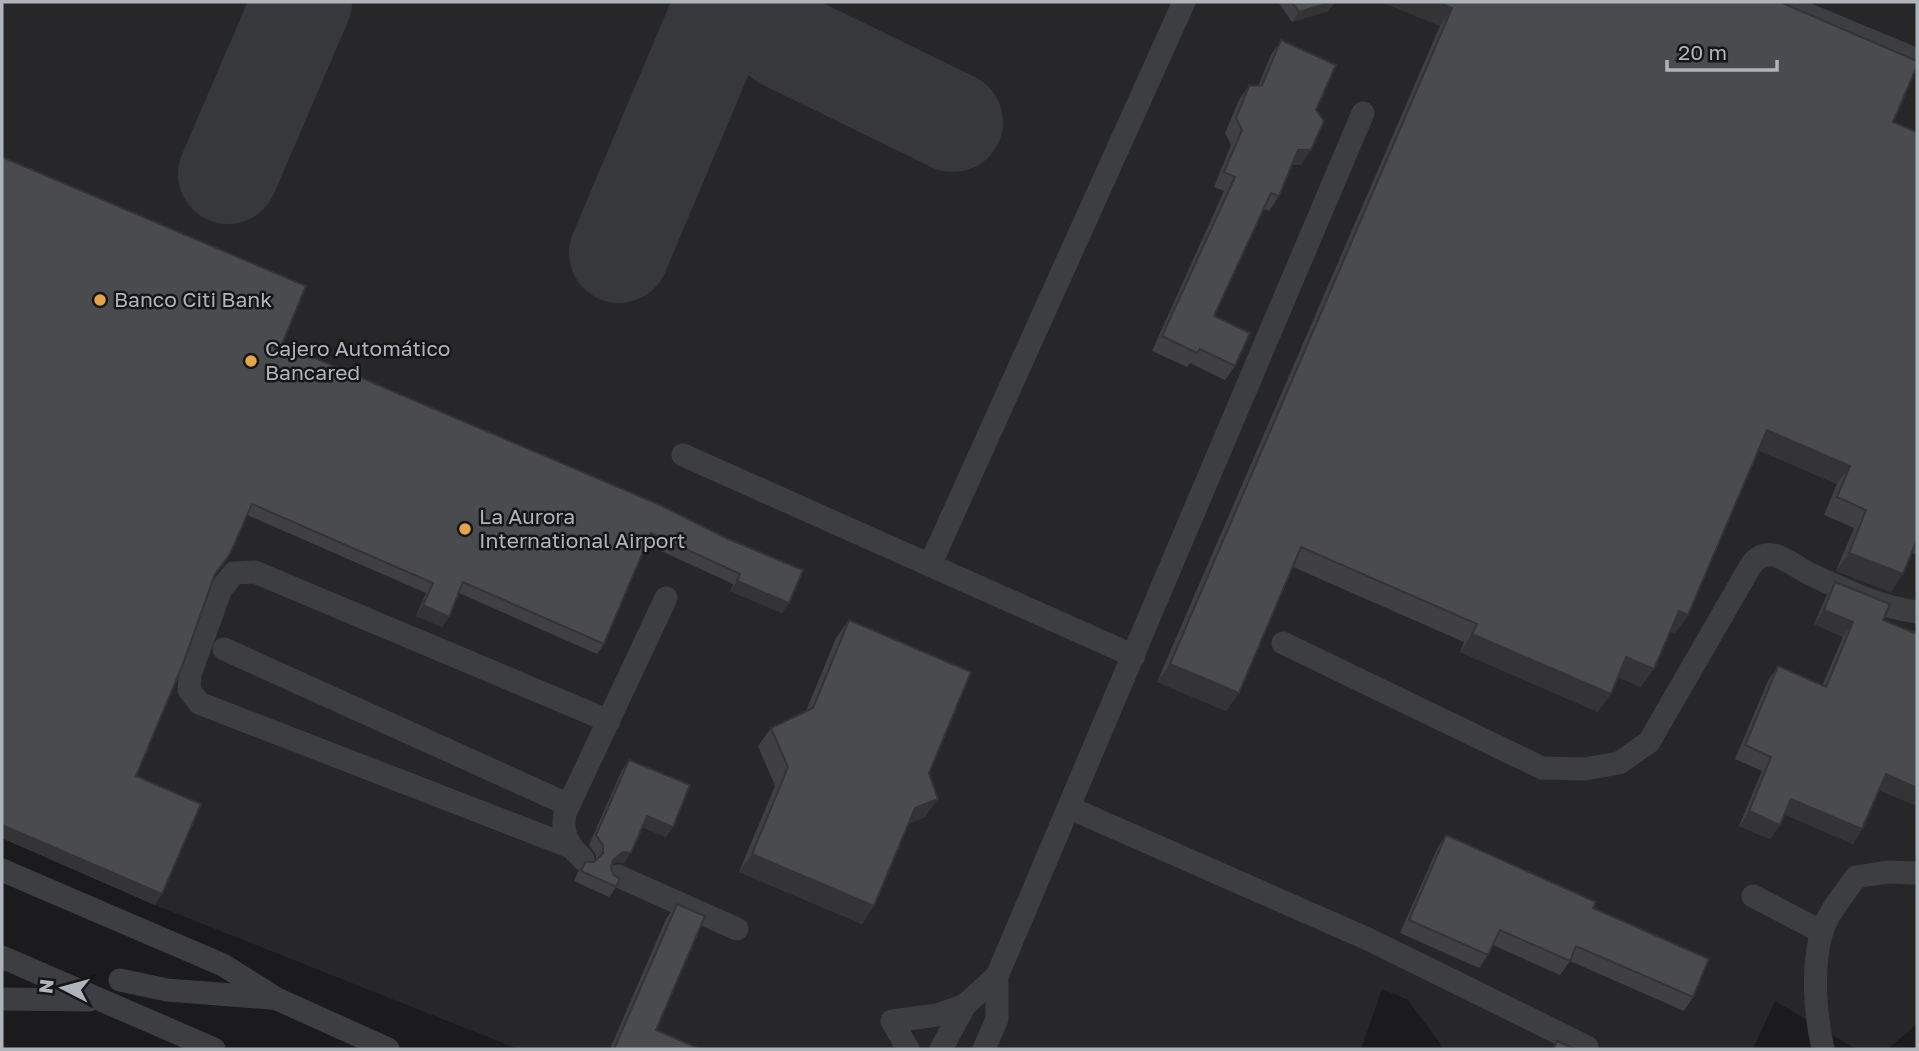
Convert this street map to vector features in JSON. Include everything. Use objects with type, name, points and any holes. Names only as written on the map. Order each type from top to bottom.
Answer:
[{"type":"lane","points":[[930,565],[1184,2]]},
{"type":"lane","points":[[1778,2],[1917,60]]},
{"type":"lane","points":[[984,1049],[997,1019],[997,976],[1363,113]]},
{"type":"lane","points":[[683,455],[1134,656]]},
{"type":"lane","points":[[1283,643],[1542,768],[1585,769],[1619,763],[1649,742],[1750,566],[1755,559],[1763,555],[1777,556],[1810,574],[1892,609],[1917,612]]},
{"type":"lane","points":[[609,721],[255,572],[234,573],[221,589],[190,674],[189,690],[199,703],[577,853],[563,827],[569,805],[609,721],[666,598]]},
{"type":"lane","points":[[223,649],[569,805]]},
{"type":"lane","points":[[1070,808],[1370,940],[1587,1047]]},
{"type":"lane","points":[[2,870],[223,965],[278,999],[388,1049]]},
{"type":"lane","points":[[1823,1049],[1816,1002],[1816,966],[1822,932],[1856,877],[1888,872],[1917,873]]},
{"type":"lane","points":[[618,876],[737,929]]},
{"type":"lane","points":[[1753,896],[1822,932]]},
{"type":"lane","points":[[2,957],[214,1049]]},
{"type":"lane","points":[[941,1049],[965,1005],[997,976]]},
{"type":"lane","points":[[120,980],[167,990],[278,999]]},
{"type":"lane","points":[[2,999],[110,1004]]},
{"type":"lane","points":[[908,1049],[892,1021],[929,1016],[965,1005]]},
{"type":"shaded area","name":"La Aurora International Airport","points":[[2,2],[1917,2],[1917,1024],[1888,1049],[1856,1049],[1775,1001],[1753,1049],[1444,1049],[1408,1000],[1382,989],[1361,1049],[518,1049],[155,905],[2,838]]},
{"type":"building","points":[[1292,2],[1332,2],[1299,12]]},
{"type":"building","points":[[1437,2],[1780,2],[1917,61],[1893,122],[1917,132],[1917,540],[1903,574],[1849,553],[1866,510],[1837,497],[1850,466],[1767,430],[1688,615],[1679,611],[1654,669],[1626,657],[1611,694],[1472,634],[1477,624],[1301,547],[1239,693],[1170,664],[1452,8]]},
{"type":"building","points":[[1281,40],[1336,65],[1316,110],[1324,121],[1311,150],[1298,150],[1279,196],[1271,193],[1214,316],[1250,333],[1235,366],[1200,349],[1197,353],[1162,336],[1235,177],[1224,172],[1242,130],[1236,118],[1249,86],[1262,85]]},
{"type":"building","name":"La Aurora International Airport","points":[[2,157],[306,286],[282,344],[660,505],[728,539],[803,570],[789,603],[737,581],[740,574],[651,533],[604,644],[463,582],[449,617],[423,605],[433,583],[252,504],[230,554],[215,574],[183,664],[136,776],[201,804],[162,894],[2,825]]},
{"type":"building","points":[[1835,582],[1890,604],[1883,620],[1917,634],[1917,788],[1886,774],[1862,829],[1791,799],[1780,825],[1749,811],[1771,757],[1745,745],[1778,666],[1826,687],[1853,622],[1824,610]]},
{"type":"building","points":[[849,620],[971,672],[929,773],[938,799],[915,808],[874,906],[752,854],[788,767],[771,728],[813,708]]},
{"type":"building","points":[[629,760],[690,785],[673,827],[647,816],[631,853],[623,852],[613,860],[611,868],[614,875],[620,879],[616,887],[581,871],[585,862],[594,862],[603,853],[603,845],[596,835]]},
{"type":"building","points":[[1446,835],[1596,902],[1593,908],[1709,959],[1693,997],[1576,946],[1570,961],[1500,930],[1488,955],[1409,920]]},
{"type":"building","points":[[677,904],[705,916],[656,1030],[700,1049],[614,1049]]},
{"type":"building","points":[[1557,1041],[1575,1049],[1553,1049]]},
{"type":"taxiway","points":[[228,174],[302,2]]},
{"type":"taxiway","points":[[619,253],[725,2]]},
{"type":"taxiway","points":[[748,2],[783,39],[953,122]]},
{"type":"place","name":"Banco Citi Bank","points":[[100,300]]},
{"type":"place","name":"Cajero Automático Bancared","points":[[251,361]]},
{"type":"place","name":"La Aurora International Airport","points":[[465,529]]}]
